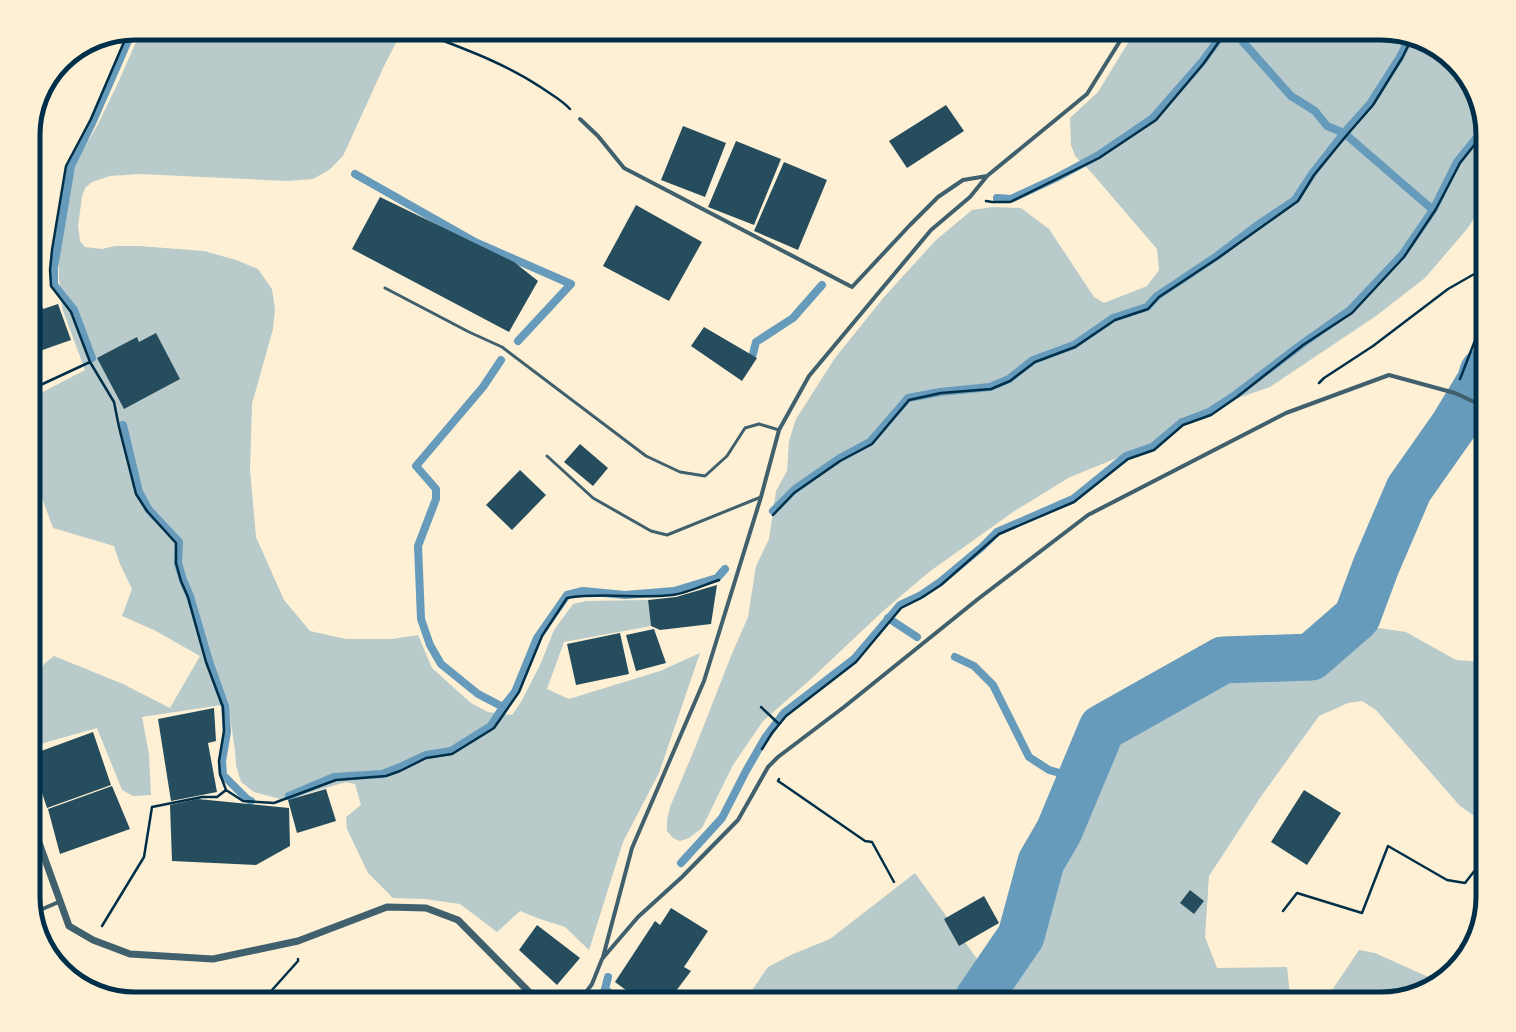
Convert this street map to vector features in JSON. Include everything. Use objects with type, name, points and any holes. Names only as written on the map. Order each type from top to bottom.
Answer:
[{"type":"street","points":[[586,992],[592,984],[602,960],[632,848],[704,681],[762,497],[779,430],[809,376],[931,230],[970,197],[987,176],[1087,94],[1121,40]]},
{"type":"street","points":[[580,119],[598,136],[624,168],[852,287],[938,197],[963,180],[987,176]]},
{"type":"street","points":[[602,960],[638,917],[682,877],[738,820],[768,768],[778,757],[844,707],[978,599],[1088,514],[1286,413],[1389,375],[1455,393],[1476,403]]},
{"type":"street","points":[[40,845],[69,926],[94,940],[130,954],[213,960],[298,941],[387,907],[426,908],[458,920],[528,992]]},
{"type":"street","points":[[41,910],[61,901]]},
{"type":"lane","points":[[385,288],[469,332],[502,347],[646,456],[680,472],[705,476],[727,456],[745,428],[759,424],[779,430]]},
{"type":"lane","points":[[547,456],[593,498],[651,531],[667,535],[762,497]]},
{"type":"path","points":[[441,40],[481,55],[525,77],[564,102],[580,119]]},
{"type":"path","points":[[970,197],[992,202],[1010,202],[1099,158],[1156,120],[1204,63],[1220,40]]},
{"type":"path","points":[[1346,135],[1373,105],[1409,44]]},
{"type":"path","points":[[890,623],[901,608],[921,598],[941,585],[999,534],[1074,502],[1128,459],[1154,450],[1184,425],[1211,415],[1237,397],[1303,345],[1352,313],[1404,257],[1436,209],[1460,163],[1476,140]]},
{"type":"path","points":[[1315,388],[1324,378],[1373,346],[1448,289],[1476,273]]},
{"type":"path","points":[[1455,393],[1476,338]]},
{"type":"path","points":[[40,385],[90,362]]},
{"type":"path","points":[[761,707],[779,724]]},
{"type":"path","points":[[781,776],[778,781],[865,841],[872,842],[894,882]]},
{"type":"path","points":[[94,940],[144,857],[152,807],[202,797],[217,797],[226,790]]},
{"type":"path","points":[[1284,911],[1297,893],[1362,913],[1388,846],[1447,880],[1464,883],[1476,868]]},
{"type":"path","points":[[270,992],[298,961],[298,941]]},
{"type":"shaded area","points":[[137,40],[397,40],[343,156],[329,170],[313,179],[287,181],[140,174],[110,176],[92,182],[85,188],[82,197],[78,226],[80,241],[85,247],[102,249],[115,246],[139,246],[204,251],[236,260],[258,269],[272,289],[275,309],[273,329],[252,404],[250,470],[256,537],[284,600],[310,631],[346,639],[392,639],[418,635],[432,668],[471,703],[488,712],[512,715],[521,702],[541,663],[554,630],[573,604],[586,601],[648,600],[651,626],[564,642],[547,689],[569,699],[660,671],[700,653],[659,773],[623,842],[589,950],[565,927],[520,911],[497,932],[460,904],[425,899],[393,898],[368,873],[347,829],[346,817],[361,805],[355,784],[346,782],[284,800],[254,792],[241,782],[236,765],[228,704],[142,717],[149,754],[151,795],[133,796],[122,790],[97,728],[40,744],[40,674],[44,664],[54,656],[123,684],[170,708],[200,656],[154,630],[122,616],[132,589],[120,564],[114,546],[53,528],[40,492],[40,393],[85,370],[62,308],[59,278],[59,253],[70,182],[78,158],[97,126]]},
{"type":"shaded area","points":[[1130,40],[1381,40],[1411,45],[1434,56],[1448,68],[1456,77],[1469,99],[1473,111],[1476,135],[1476,216],[1467,229],[1425,278],[1376,316],[1270,387],[1183,417],[1147,446],[1070,477],[1013,512],[929,572],[882,612],[811,679],[763,721],[733,765],[702,828],[689,838],[680,841],[673,838],[667,831],[667,820],[670,807],[748,617],[756,566],[769,539],[776,491],[787,471],[789,441],[796,419],[835,358],[884,297],[936,240],[972,210],[993,207],[1021,208],[1049,229],[1094,297],[1104,303],[1147,286],[1159,270],[1157,249],[1091,172],[1075,156],[1071,145],[1070,118],[1098,92]]},
{"type":"shaded area","points":[[1378,628],[1406,632],[1456,660],[1476,661],[1476,817],[1460,806],[1376,710],[1362,701],[1348,703],[1319,716],[1262,795],[1209,876],[1205,937],[1217,968],[1287,967],[1290,992],[1001,992],[1016,962],[1045,882],[1108,745],[1156,709],[1223,672],[1304,666],[1320,663],[1356,633]]},
{"type":"shaded area","points":[[915,873],[1001,992],[751,992],[768,967],[793,954],[830,939]]},
{"type":"shaded area","points":[[1359,950],[1375,953],[1430,978],[1411,987],[1393,991],[1331,992]]},
{"type":"building","points":[[946,105],[964,131],[907,168],[889,141]]},
{"type":"building","points":[[683,126],[726,143],[705,197],[661,180]]},
{"type":"building","points":[[736,141],[781,159],[754,225],[708,207]]},
{"type":"building","points":[[784,162],[827,180],[798,250],[754,231]]},
{"type":"building","points":[[380,197],[514,262],[538,281],[509,332],[352,249]]},
{"type":"building","points":[[636,205],[702,242],[669,301],[603,266]]},
{"type":"building","points":[[40,300],[43,309],[58,304],[71,340],[40,351]]},
{"type":"building","points":[[704,327],[757,358],[742,381],[691,346]]},
{"type":"building","points":[[156,333],[180,379],[124,409],[97,358],[137,337],[139,342]]},
{"type":"building","points":[[580,444],[608,468],[593,486],[564,462]]},
{"type":"building","points":[[520,470],[546,495],[512,530],[486,505]]},
{"type":"building","points":[[717,585],[711,624],[660,630],[651,626],[648,600],[676,597]]},
{"type":"building","points":[[654,629],[666,663],[636,671],[626,635]]},
{"type":"building","points":[[620,633],[629,674],[576,685],[567,644]]},
{"type":"building","points":[[214,708],[216,741],[208,743],[217,792],[171,801],[158,719]]},
{"type":"building","points":[[93,732],[111,785],[47,808],[40,786],[40,751]]},
{"type":"building","points":[[112,786],[130,829],[60,854],[48,809]]},
{"type":"building","points":[[326,789],[336,821],[297,833],[288,800]]},
{"type":"building","points":[[1304,790],[1341,813],[1307,865],[1271,842]]},
{"type":"building","points":[[198,799],[289,808],[290,846],[256,865],[172,861],[170,805]]},
{"type":"building","points":[[1190,890],[1204,901],[1194,914],[1180,903]]},
{"type":"building","points":[[984,896],[999,923],[959,946],[944,919]]},
{"type":"building","points":[[671,908],[708,931],[684,967],[691,971],[675,992],[629,992],[615,982],[655,921],[660,925]]},
{"type":"building","points":[[537,925],[580,958],[557,985],[519,950]]},
{"type":"waterway","points":[[997,198],[1011,199],[1056,178],[1097,156],[1153,118],[1202,62],[1218,40]]},
{"type":"waterway","points":[[1244,40],[1243,42],[1291,96],[1315,111],[1327,126],[1344,133],[1433,210]]},
{"type":"waterway","points":[[92,358],[74,310],[54,285],[54,268],[71,166],[93,121],[128,41]]},
{"type":"waterway","points":[[773,511],[795,489],[840,458],[870,442],[908,398],[940,392],[990,387],[1009,379],[1033,360],[1074,345],[1113,318],[1147,307],[1157,296],[1217,256],[1259,224],[1295,200],[1312,174],[1344,133],[1370,104],[1400,57],[1407,44]]},
{"type":"waterway","points":[[681,863],[722,818],[765,738],[784,713],[854,659],[900,605],[921,595],[940,582],[982,547],[997,532],[1073,499],[1126,456],[1152,447],[1182,422],[1209,412],[1235,395],[1350,310],[1402,255],[1433,210],[1457,162],[1476,138]]},
{"type":"waterway","points":[[355,174],[475,242],[571,284],[518,341]]},
{"type":"waterway","points":[[753,354],[756,342],[793,318],[822,285]]},
{"type":"waterway","points":[[501,360],[483,387],[416,466],[436,489],[436,499],[418,546],[421,619],[430,645],[441,664],[478,694],[503,707]]},
{"type":"waterway","points":[[983,992],[1021,936],[1041,862],[1059,831],[1102,728],[1223,660],[1311,657],[1357,617],[1376,566],[1409,489],[1454,425],[1476,389]]},
{"type":"waterway","points":[[123,425],[139,492],[149,510],[179,542],[178,563],[225,706],[227,732],[222,761],[223,775],[247,799],[251,801]]},
{"type":"waterway","points":[[289,796],[334,777],[382,774],[426,755],[451,751],[491,726],[515,692],[537,638],[567,595],[583,591],[625,595],[674,591],[717,578],[725,569]]},
{"type":"waterway","points":[[888,618],[917,637]]},
{"type":"waterway","points":[[955,657],[974,666],[993,685],[1029,757],[1049,770],[1081,779]]},
{"type":"waterway","points":[[604,992],[608,977]]},
{"type":"waterway","points":[[605,989],[609,992]]}]
